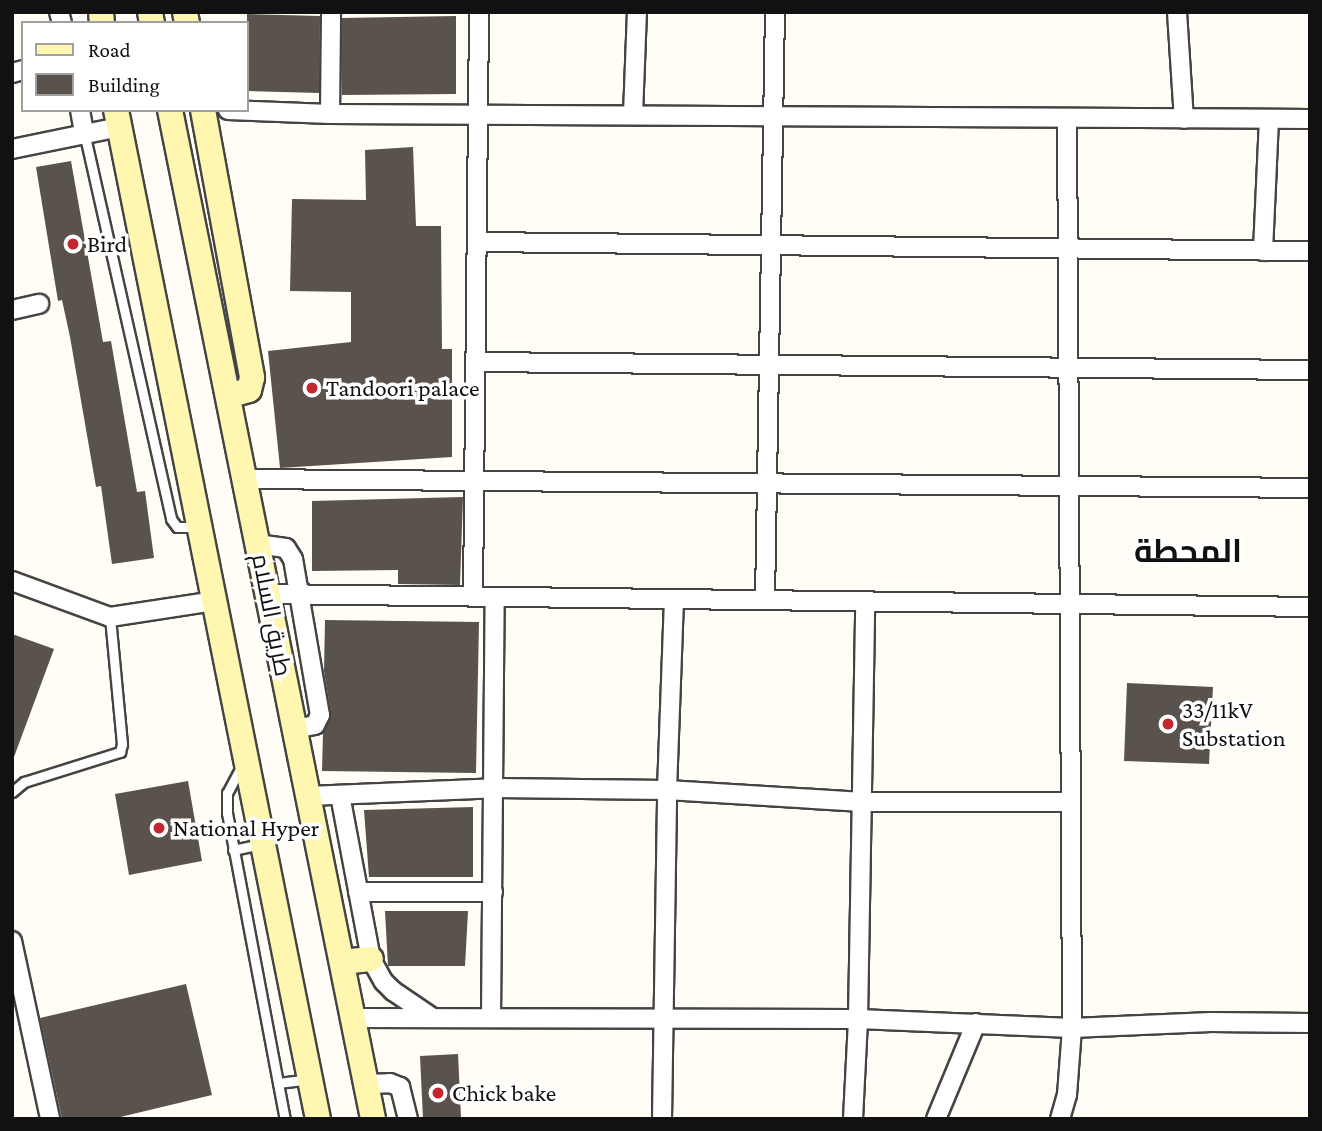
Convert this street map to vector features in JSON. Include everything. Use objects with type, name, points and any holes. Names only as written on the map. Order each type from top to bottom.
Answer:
[{"type":"main road","name":"طريق السلام","points":[[170,112],[373,1119]]},
{"type":"main road","points":[[203,112],[252,378],[249,390],[228,397]]},
{"type":"main road","points":[[118,118],[318,1119]]},
{"type":"main road","points":[[342,962],[371,959]]},
{"type":"street","points":[[330,114],[331,12]]},
{"type":"street","points":[[473,597],[479,12]]},
{"type":"street","points":[[633,115],[637,12]]},
{"type":"street","points":[[765,600],[775,12]]},
{"type":"street","points":[[1177,12],[1184,119]]},
{"type":"street","points":[[248,111],[330,114],[1310,119]]},
{"type":"street","points":[[80,112],[84,132]]},
{"type":"street","points":[[12,149],[84,132],[118,118]]},
{"type":"street","points":[[1060,1119],[1067,1095],[1072,1028],[1067,118]]},
{"type":"street","points":[[1263,251],[1269,119]]},
{"type":"street","points":[[477,242],[1310,251]]},
{"type":"street","points":[[12,310],[39,304]]},
{"type":"street","points":[[476,362],[1310,370]]},
{"type":"street","points":[[244,479],[1310,488]]},
{"type":"street","points":[[257,544],[279,545],[290,553],[299,596],[320,715],[316,725],[294,729]]},
{"type":"street","points":[[12,581],[110,617],[214,601]]},
{"type":"street","points":[[267,594],[1310,607]]},
{"type":"street","points":[[491,1017],[495,597]]},
{"type":"street","points":[[662,1119],[667,790],[674,599]]},
{"type":"street","points":[[853,1119],[858,1020],[865,602]]},
{"type":"street","points":[[308,796],[495,788],[667,790],[863,802],[1070,803]]},
{"type":"street","points":[[340,795],[371,959],[384,982],[393,991],[433,1018]]},
{"type":"street","points":[[358,892],[493,892]]},
{"type":"street","points":[[12,941],[50,1119]]},
{"type":"street","points":[[354,1018],[665,1017],[976,1023],[1072,1028],[1211,1022],[1310,1023]]},
{"type":"street","points":[[936,1119],[976,1023]]},
{"type":"street","points":[[366,1084],[390,1083],[400,1087],[408,1119]]},
{"type":"lane","points":[[84,132],[171,519],[177,527],[185,529],[201,526]]},
{"type":"lane","points":[[12,792],[23,782],[120,752],[122,744],[110,617]]},
{"type":"lane","points":[[246,759],[232,782],[226,803],[285,1119]]},
{"type":"lane","points":[[233,850],[263,844]]},
{"type":"lane","points":[[278,1083],[310,1079]]},
{"type":"building","points":[[247,14],[320,16],[319,93],[248,91]]},
{"type":"building","points":[[456,16],[456,94],[342,95],[342,18]]},
{"type":"building","points":[[413,147],[416,226],[441,226],[442,349],[452,349],[452,457],[280,468],[268,351],[351,342],[351,292],[290,291],[292,199],[366,200],[365,150]]},
{"type":"building","points":[[71,161],[103,342],[111,341],[137,492],[145,491],[154,558],[112,564],[101,486],[96,487],[70,337],[62,300],[58,301],[36,167]]},
{"type":"building","points":[[463,497],[460,585],[398,584],[398,570],[312,571],[312,501]]},
{"type":"building","points":[[325,620],[479,622],[476,773],[322,771],[323,733],[331,714],[324,671]]},
{"type":"building","points":[[12,634],[54,649],[14,757],[12,756]]},
{"type":"building","name":"33/11kV Substation","points":[[1127,683],[1213,687],[1209,764],[1124,761]]},
{"type":"building","name":"National Hyper","points":[[188,781],[202,861],[129,875],[115,794]]},
{"type":"building","points":[[473,807],[473,877],[369,877],[364,810]]},
{"type":"building","points":[[385,911],[468,911],[465,966],[388,966]]},
{"type":"building","points":[[186,984],[212,1095],[112,1119],[62,1119],[40,1018]]},
{"type":"building","points":[[458,1054],[461,1118],[423,1119],[420,1056]]},
{"type":"place","name":"Bird","points":[[73,244]]},
{"type":"place","name":"Tandoori palace","points":[[312,388]]},
{"type":"place","name":"33/11kV Substation","points":[[1168,724]]},
{"type":"place","name":"National Hyper","points":[[159,828]]},
{"type":"place","name":"Chick bake","points":[[438,1093]]},
{"type":"district","name":"المحطة","points":[[1188,551]]}]
